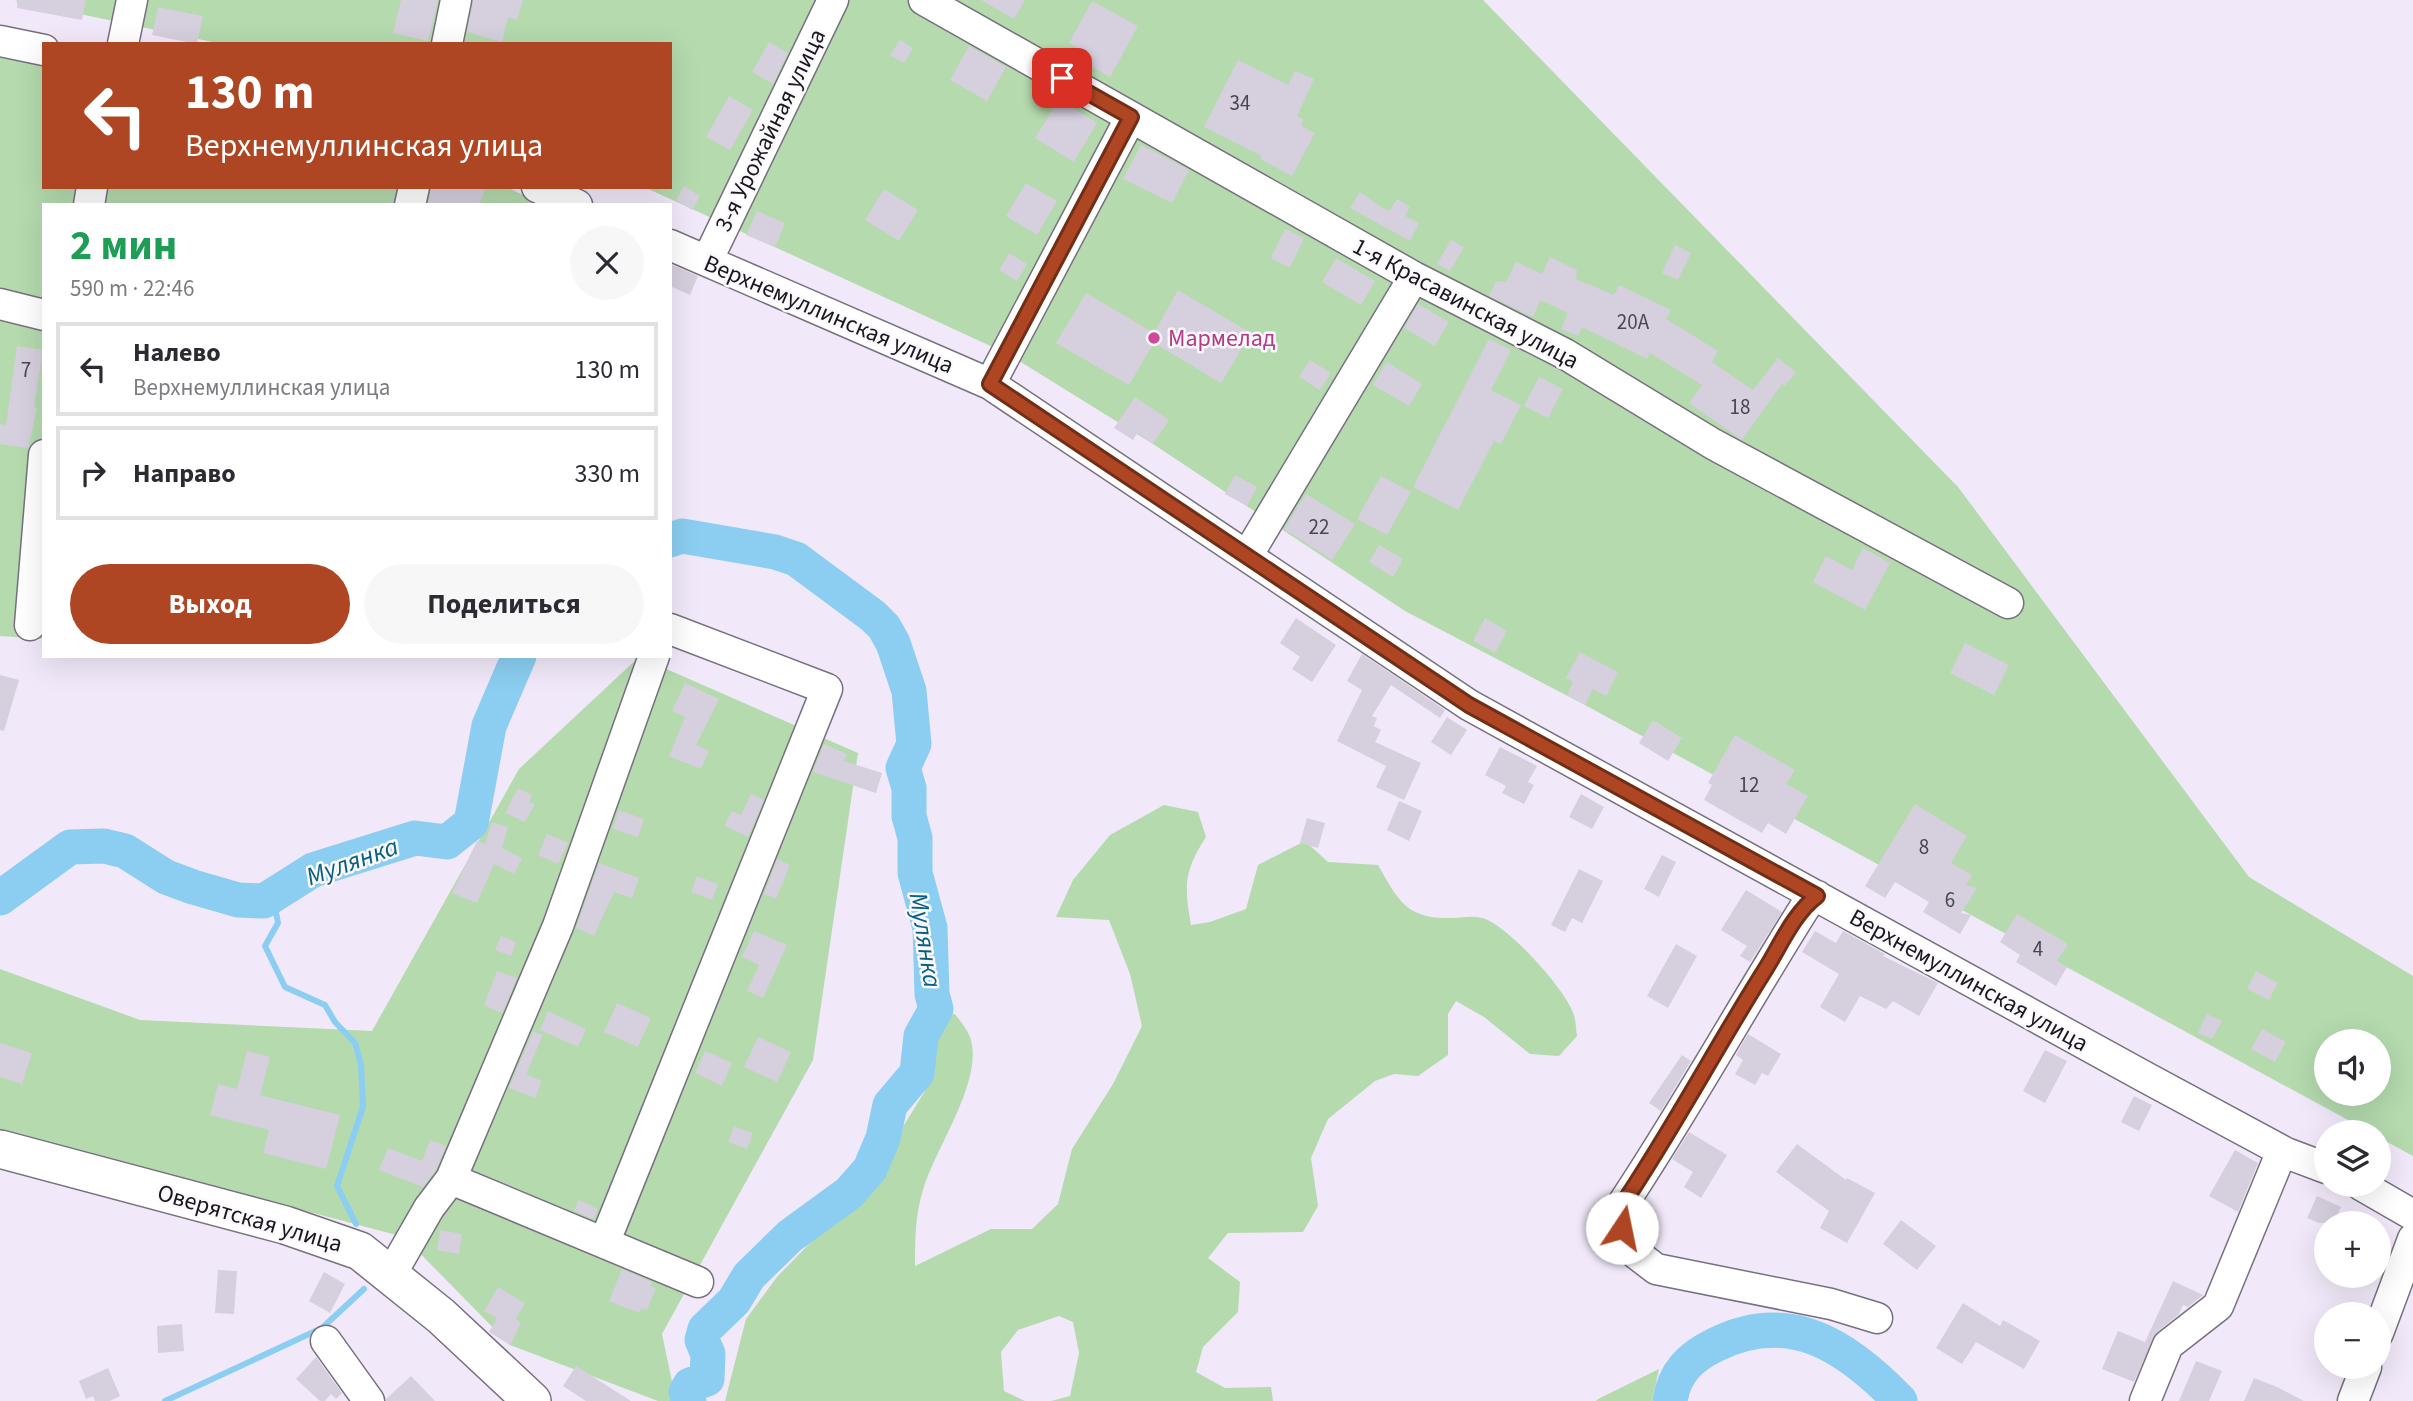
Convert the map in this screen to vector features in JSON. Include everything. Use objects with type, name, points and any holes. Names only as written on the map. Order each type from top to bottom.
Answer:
[{"type":"main road","name":"Оверятская улица","points":[[0,1149],[285,1225],[360,1251],[441,1316],[532,1401]]},
{"type":"street","points":[[123,42],[132,0]]},
{"type":"street","points":[[447,42],[456,0]]},
{"type":"street","name":"3-я Урожайная улица","points":[[707,261],[833,0]]},
{"type":"street","name":"1-я Красавинская улица","points":[[924,0],[1414,277],[1565,354],[1713,444],[2008,603]]},
{"type":"street","points":[[0,41],[42,50]]},
{"type":"street","points":[[990,384],[1131,117]]},
{"type":"street","points":[[542,189],[573,203]]},
{"type":"street","name":"Верхнемуллинская улица","points":[[672,246],[990,384],[1469,705],[2286,1153],[2314,1164]]},
{"type":"street","points":[[1247,556],[1414,277]]},
{"type":"street","points":[[0,304],[42,315]]},
{"type":"street","points":[[30,625],[42,479]]},
{"type":"street","points":[[604,1241],[827,689],[672,630]]},
{"type":"street","points":[[390,1276],[429,1208],[451,1179],[558,926],[653,658]]},
{"type":"street","points":[[1817,896],[1807,904],[1730,1025],[1664,1143],[1618,1211],[1625,1245],[1656,1269],[1831,1304],[1877,1318]]},
{"type":"street","points":[[2145,1401],[2168,1345],[2218,1306],[2277,1163],[2286,1153]]},
{"type":"street","points":[[451,1179],[698,1282]]},
{"type":"street","points":[[2382,1197],[2413,1215]]},
{"type":"street","points":[[2390,1302],[2413,1239]]},
{"type":"street","points":[[326,1341],[369,1401]]},
{"type":"street","points":[[2353,1401],[2361,1379]]},
{"type":"green space","points":[[14,0],[1483,0],[1958,487],[2249,877],[2413,976],[2413,1156],[2391,1144],[2391,1120],[2348,1120],[2322,1106],[2391,1106],[2391,1029],[2314,1029],[2314,1102],[1585,705],[1405,611],[1153,444],[1008,354],[648,189],[672,189],[672,42],[213,42]]},
{"type":"green space","points":[[0,53],[42,63],[42,189],[511,189],[539,203],[42,203],[42,639],[0,636]]},
{"type":"green space","points":[[638,658],[858,753],[813,1060],[662,1334],[676,1401],[658,1401],[510,1345],[404,1237],[0,1130],[0,969],[140,1020],[372,1031],[519,769]]},
{"type":"green space","points":[[1164,805],[1198,812],[1206,837],[1193,859],[1188,879],[1187,899],[1191,925],[1210,922],[1246,909],[1258,865],[1305,841],[1328,862],[1378,865],[1398,897],[1413,911],[1435,917],[1478,917],[1506,932],[1535,960],[1569,1004],[1574,1015],[1577,1036],[1559,1056],[1530,1054],[1484,1017],[1456,1001],[1448,1014],[1448,1055],[1418,1076],[1394,1074],[1375,1081],[1328,1119],[1311,1158],[1318,1206],[1303,1232],[1228,1233],[1208,1258],[1240,1282],[1238,1312],[1203,1347],[1196,1372],[1225,1388],[1271,1387],[1273,1401],[1051,1401],[1070,1396],[1079,1353],[1073,1322],[1059,1316],[1018,1330],[1001,1352],[1004,1391],[1025,1401],[725,1401],[746,1319],[777,1277],[838,1214],[863,1195],[878,1174],[888,1151],[925,1091],[928,1037],[943,1016],[955,1014],[969,1034],[973,1054],[971,1073],[957,1114],[929,1173],[920,1199],[915,1266],[991,1229],[1032,1229],[1058,1204],[1072,1149],[1113,1084],[1142,1026],[1130,974],[1109,920],[1056,917],[1073,880],[1110,835]]},
{"type":"green space","points":[[1659,1369],[1652,1401],[1596,1401],[1598,1399]]},
{"type":"building","points":[[17,0],[86,0],[82,20],[17,8]]},
{"type":"building","points":[[401,0],[438,0],[428,41],[393,33]]},
{"type":"building","points":[[473,0],[523,0],[517,20],[508,17],[502,42],[467,32]]},
{"type":"building","points":[[981,0],[1025,0],[1014,19]]},
{"type":"building","points":[[1092,1],[1138,26],[1110,77],[1081,61],[1086,52],[1069,43]]},
{"type":"building","points":[[158,7],[203,16],[197,42],[152,35]]},
{"type":"building","points":[[900,40],[913,48],[904,63],[890,55]]},
{"type":"building","points":[[769,42],[788,53],[773,84],[752,72]]},
{"type":"building","points":[[969,46],[1006,67],[987,101],[950,80]]},
{"type":"building","points":[[1238,60],[1288,85],[1295,71],[1314,79],[1297,116],[1303,119],[1302,126],[1315,133],[1292,176],[1260,159],[1262,156],[1204,127]]},
{"type":"building","points":[[729,96],[753,110],[730,150],[706,137]]},
{"type":"building","points":[[1059,99],[1097,123],[1074,162],[1035,138]]},
{"type":"building","points":[[1141,145],[1189,170],[1172,203],[1123,179]]},
{"type":"building","points":[[1026,183],[1057,201],[1037,235],[1006,216]]},
{"type":"building","points":[[684,186],[700,196],[692,210],[676,200]]},
{"type":"building","points":[[431,189],[485,189],[480,203],[428,203]]},
{"type":"building","points":[[884,189],[918,210],[899,241],[865,220]]},
{"type":"building","points":[[1360,192],[1384,209],[1390,210],[1397,199],[1410,207],[1405,216],[1419,223],[1410,241],[1350,208]]},
{"type":"building","points":[[757,211],[785,223],[775,247],[746,235]]},
{"type":"building","points":[[1285,229],[1304,238],[1290,268],[1271,258]]},
{"type":"building","points":[[1451,240],[1464,247],[1450,271],[1437,264]]},
{"type":"building","points":[[1675,245],[1691,253],[1678,280],[1662,273]]},
{"type":"building","points":[[1009,253],[1027,264],[1017,281],[999,270]]},
{"type":"building","points":[[1550,257],[1577,270],[1576,279],[1614,295],[1619,285],[1671,310],[1666,319],[1718,351],[1712,362],[1753,390],[1778,358],[1796,372],[1785,386],[1782,384],[1742,440],[1689,403],[1702,385],[1650,353],[1647,359],[1582,327],[1578,336],[1561,329],[1568,313],[1540,300],[1533,317],[1489,296],[1496,281],[1506,282],[1516,262],[1542,274]]},
{"type":"building","points":[[1336,258],[1375,281],[1361,305],[1322,282]]},
{"type":"building","points":[[672,265],[698,276],[690,295],[672,287]]},
{"type":"building","name":"Мармелад","points":[[1178,290],[1251,333],[1221,383],[1154,343],[1129,385],[1056,343],[1086,293],[1154,333]]},
{"type":"building","points":[[1418,304],[1449,322],[1435,346],[1404,328]]},
{"type":"building","points":[[1489,339],[1511,350],[1491,390],[1521,405],[1501,444],[1494,441],[1458,510],[1413,487]]},
{"type":"building","points":[[17,346],[42,350],[34,407],[37,408],[28,448],[0,444],[0,424],[6,425]]},
{"type":"building","points":[[1310,360],[1331,373],[1320,390],[1299,377]]},
{"type":"building","points":[[1387,362],[1422,384],[1409,406],[1373,385]]},
{"type":"building","points":[[1539,377],[1563,389],[1548,418],[1524,406]]},
{"type":"building","points":[[1135,397],[1169,420],[1153,444],[1137,433],[1133,440],[1114,428]]},
{"type":"building","points":[[1235,475],[1257,487],[1247,506],[1225,494]]},
{"type":"building","points":[[1381,476],[1411,492],[1387,535],[1357,519]]},
{"type":"building","points":[[1306,494],[1355,524],[1332,560],[1284,529]]},
{"type":"building","points":[[1379,545],[1403,559],[1393,577],[1369,562]]},
{"type":"building","points":[[1863,548],[1890,563],[1865,610],[1813,582],[1826,556],[1852,570]]},
{"type":"building","points":[[1296,618],[1336,645],[1312,682],[1292,669],[1300,657],[1280,643]]},
{"type":"building","points":[[1485,618],[1507,631],[1495,653],[1473,641]]},
{"type":"building","points":[[1965,643],[2009,665],[1994,695],[1950,673]]},
{"type":"building","points":[[1580,652],[1618,672],[1606,696],[1593,689],[1585,705],[1567,695],[1573,682],[1566,678]]},
{"type":"building","points":[[1362,654],[1445,710],[1440,718],[1391,685],[1372,716],[1377,718],[1374,726],[1381,730],[1375,742],[1421,763],[1404,800],[1376,787],[1386,766],[1337,741],[1362,690],[1347,681]]},
{"type":"building","points":[[0,675],[19,680],[4,731],[0,730]]},
{"type":"building","points":[[685,683],[719,699],[696,745],[709,751],[701,769],[669,756],[685,717],[672,711]]},
{"type":"building","points":[[1447,717],[1467,730],[1451,755],[1431,742]]},
{"type":"building","points":[[1653,720],[1682,738],[1668,761],[1639,743]]},
{"type":"building","points":[[1735,735],[1795,770],[1786,784],[1808,796],[1786,834],[1768,823],[1762,833],[1704,800],[1712,785],[1708,783]]},
{"type":"building","points":[[824,744],[847,754],[844,761],[882,773],[876,793],[813,772]]},
{"type":"building","points":[[1500,747],[1537,766],[1528,782],[1534,785],[1524,804],[1502,793],[1506,786],[1485,775]]},
{"type":"building","points":[[518,788],[532,795],[529,802],[535,804],[525,822],[505,813]]},
{"type":"building","points":[[751,794],[764,800],[748,837],[724,826],[732,811],[741,815]]},
{"type":"building","points":[[1581,794],[1604,807],[1592,829],[1569,817]]},
{"type":"building","points":[[1399,801],[1422,811],[1409,841],[1387,830]]},
{"type":"building","points":[[1915,804],[1967,836],[1951,863],[1972,875],[1966,885],[1977,888],[1961,913],[1971,915],[1960,934],[1923,912],[1929,902],[1895,882],[1885,898],[1865,886]]},
{"type":"building","points":[[619,810],[644,819],[638,837],[613,829]]},
{"type":"building","points":[[1307,818],[1325,823],[1318,848],[1300,843]]},
{"type":"building","points":[[492,822],[508,827],[502,848],[522,858],[514,874],[494,864],[477,903],[452,893],[477,841],[485,844]]},
{"type":"building","points":[[547,834],[568,843],[558,864],[538,855]]},
{"type":"building","points":[[1662,855],[1676,862],[1659,897],[1644,889]]},
{"type":"building","points":[[777,859],[790,865],[776,899],[764,894]]},
{"type":"building","points":[[599,863],[639,878],[632,898],[614,892],[594,936],[576,928]]},
{"type":"building","points":[[1579,869],[1603,881],[1582,923],[1572,918],[1565,932],[1551,925]]},
{"type":"building","points":[[697,876],[718,884],[712,900],[691,892]]},
{"type":"building","points":[[1746,890],[1782,912],[1750,962],[1740,956],[1747,946],[1721,930]]},
{"type":"building","points":[[2017,914],[2068,944],[2057,961],[2067,967],[2056,986],[2016,962],[2020,955],[2000,942]]},
{"type":"building","points":[[754,931],[787,945],[763,998],[747,991],[759,965],[742,957]]},
{"type":"building","points":[[1815,931],[1836,943],[1843,931],[1885,954],[1883,956],[1938,983],[1919,1016],[1893,1001],[1886,1009],[1860,996],[1845,1022],[1820,1007],[1839,974],[1802,952]]},
{"type":"building","points":[[501,936],[516,942],[511,956],[495,950]]},
{"type":"building","points":[[1676,944],[1697,956],[1668,1008],[1647,996]]},
{"type":"building","points":[[497,971],[517,978],[502,1013],[484,1005]]},
{"type":"building","points":[[2256,971],[2278,983],[2269,1000],[2247,989]]},
{"type":"building","points":[[617,1003],[651,1018],[638,1047],[604,1032]]},
{"type":"building","points":[[548,1011],[586,1029],[578,1047],[540,1030]]},
{"type":"building","points":[[2207,1014],[2222,1021],[2212,1039],[2198,1033]]},
{"type":"building","points":[[2262,1029],[2286,1042],[2275,1062],[2251,1049]]},
{"type":"building","points":[[533,1031],[543,1035],[526,1074],[542,1081],[535,1098],[509,1088]]},
{"type":"building","points":[[1748,1034],[1781,1054],[1768,1076],[1762,1073],[1755,1085],[1735,1074],[1743,1060],[1736,1055]]},
{"type":"building","points":[[758,1037],[791,1052],[777,1082],[744,1067]]},
{"type":"building","points":[[0,1043],[32,1053],[22,1084],[0,1077]]},
{"type":"building","points":[[2045,1050],[2067,1061],[2045,1103],[2023,1091]]},
{"type":"building","points":[[247,1051],[270,1057],[260,1095],[340,1115],[326,1169],[263,1153],[269,1130],[210,1115],[218,1084],[237,1089]]},
{"type":"building","points":[[705,1051],[732,1063],[722,1086],[695,1073]]},
{"type":"building","points":[[1682,1055],[1691,1061],[1661,1111],[1649,1103]]},
{"type":"building","points":[[2134,1096],[2152,1105],[2139,1131],[2121,1122]]},
{"type":"building","points":[[734,1126],[753,1133],[747,1149],[728,1142]]},
{"type":"building","points":[[1689,1132],[1727,1155],[1701,1198],[1684,1187],[1693,1172],[1672,1159]]},
{"type":"building","points":[[430,1140],[446,1146],[436,1170],[423,1187],[379,1170],[388,1148],[422,1161]]},
{"type":"building","points":[[1797,1144],[1846,1180],[1847,1178],[1875,1193],[1847,1243],[1820,1228],[1829,1211],[1776,1172]]},
{"type":"building","points":[[2235,1150],[2258,1163],[2238,1212],[2209,1196]]},
{"type":"building","points":[[2317,1197],[2341,1207],[2339,1211],[2314,1211],[2314,1221],[2307,1218]]},
{"type":"building","points":[[579,1200],[598,1209],[593,1219],[574,1211]]},
{"type":"building","points":[[1901,1220],[1936,1246],[1917,1270],[1883,1244]]},
{"type":"building","points":[[440,1230],[462,1234],[459,1254],[437,1250]]},
{"type":"building","points":[[622,1269],[652,1282],[650,1286],[656,1288],[647,1310],[641,1308],[639,1313],[609,1301]]},
{"type":"building","points":[[218,1270],[237,1271],[234,1314],[215,1313]]},
{"type":"building","points":[[324,1272],[345,1284],[330,1313],[309,1301]]},
{"type":"building","points":[[2173,1281],[2203,1295],[2188,1307],[2183,1305],[2179,1314],[2157,1332],[2134,1382],[2102,1369],[2118,1331],[2145,1342]]},
{"type":"building","points":[[498,1287],[525,1303],[516,1319],[521,1323],[510,1345],[489,1332],[497,1318],[484,1311]]},
{"type":"building","points":[[1963,1303],[2000,1326],[2003,1320],[2040,1341],[2024,1369],[1976,1342],[1962,1364],[1936,1348]]},
{"type":"building","points":[[182,1324],[184,1351],[158,1353],[157,1326]]},
{"type":"building","points":[[316,1357],[342,1393],[336,1399],[331,1394],[325,1401],[320,1401],[296,1379]]},
{"type":"building","points":[[2196,1361],[2222,1371],[2209,1401],[2179,1401]]},
{"type":"building","points":[[576,1366],[631,1401],[586,1401],[563,1386]]},
{"type":"building","points":[[108,1368],[120,1396],[110,1401],[95,1401],[93,1396],[86,1399],[79,1381]]},
{"type":"building","points":[[411,1376],[435,1401],[386,1401],[386,1399]]},
{"type":"building","points":[[2254,1378],[2277,1387],[2304,1401],[2244,1401]]},
{"type":"waterway","name":"Мулянка","points":[[672,539],[682,536],[775,552],[796,559],[873,616],[884,627],[893,643],[909,691],[914,744],[903,768],[909,788],[909,816],[915,838],[915,873],[930,928],[932,994],[936,1009],[921,1036],[917,1073],[890,1105],[883,1138],[870,1169],[849,1193],[790,1236],[749,1276],[734,1301],[705,1329],[702,1340],[708,1354],[707,1379],[690,1385],[686,1392],[689,1401]]},
{"type":"waterway","name":"Мулянка","points":[[0,898],[70,847],[104,846],[125,851],[166,877],[193,887],[238,900],[264,901],[313,870],[415,838],[447,842],[471,823],[489,726],[518,658]]},
{"type":"waterway","points":[[273,897],[278,923],[265,946],[285,987],[325,1005],[335,1022],[355,1043],[361,1064],[363,1107],[337,1186],[356,1224]]},
{"type":"waterway","points":[[165,1401],[322,1328],[364,1289]]},
{"type":"waterway","name":"Мулянка","points":[[1670,1401],[1679,1374],[1698,1355],[1742,1334],[1768,1330],[1793,1332],[1816,1338],[1860,1364],[1900,1401]]},
{"type":"place","name":"Мармелад","points":[[1154,338]]},
{"type":"route","points":[[1062,78],[1131,117],[990,384],[1469,705],[1817,896],[1807,904],[1730,1025],[1664,1143],[1618,1211],[1622,1228]]}]
